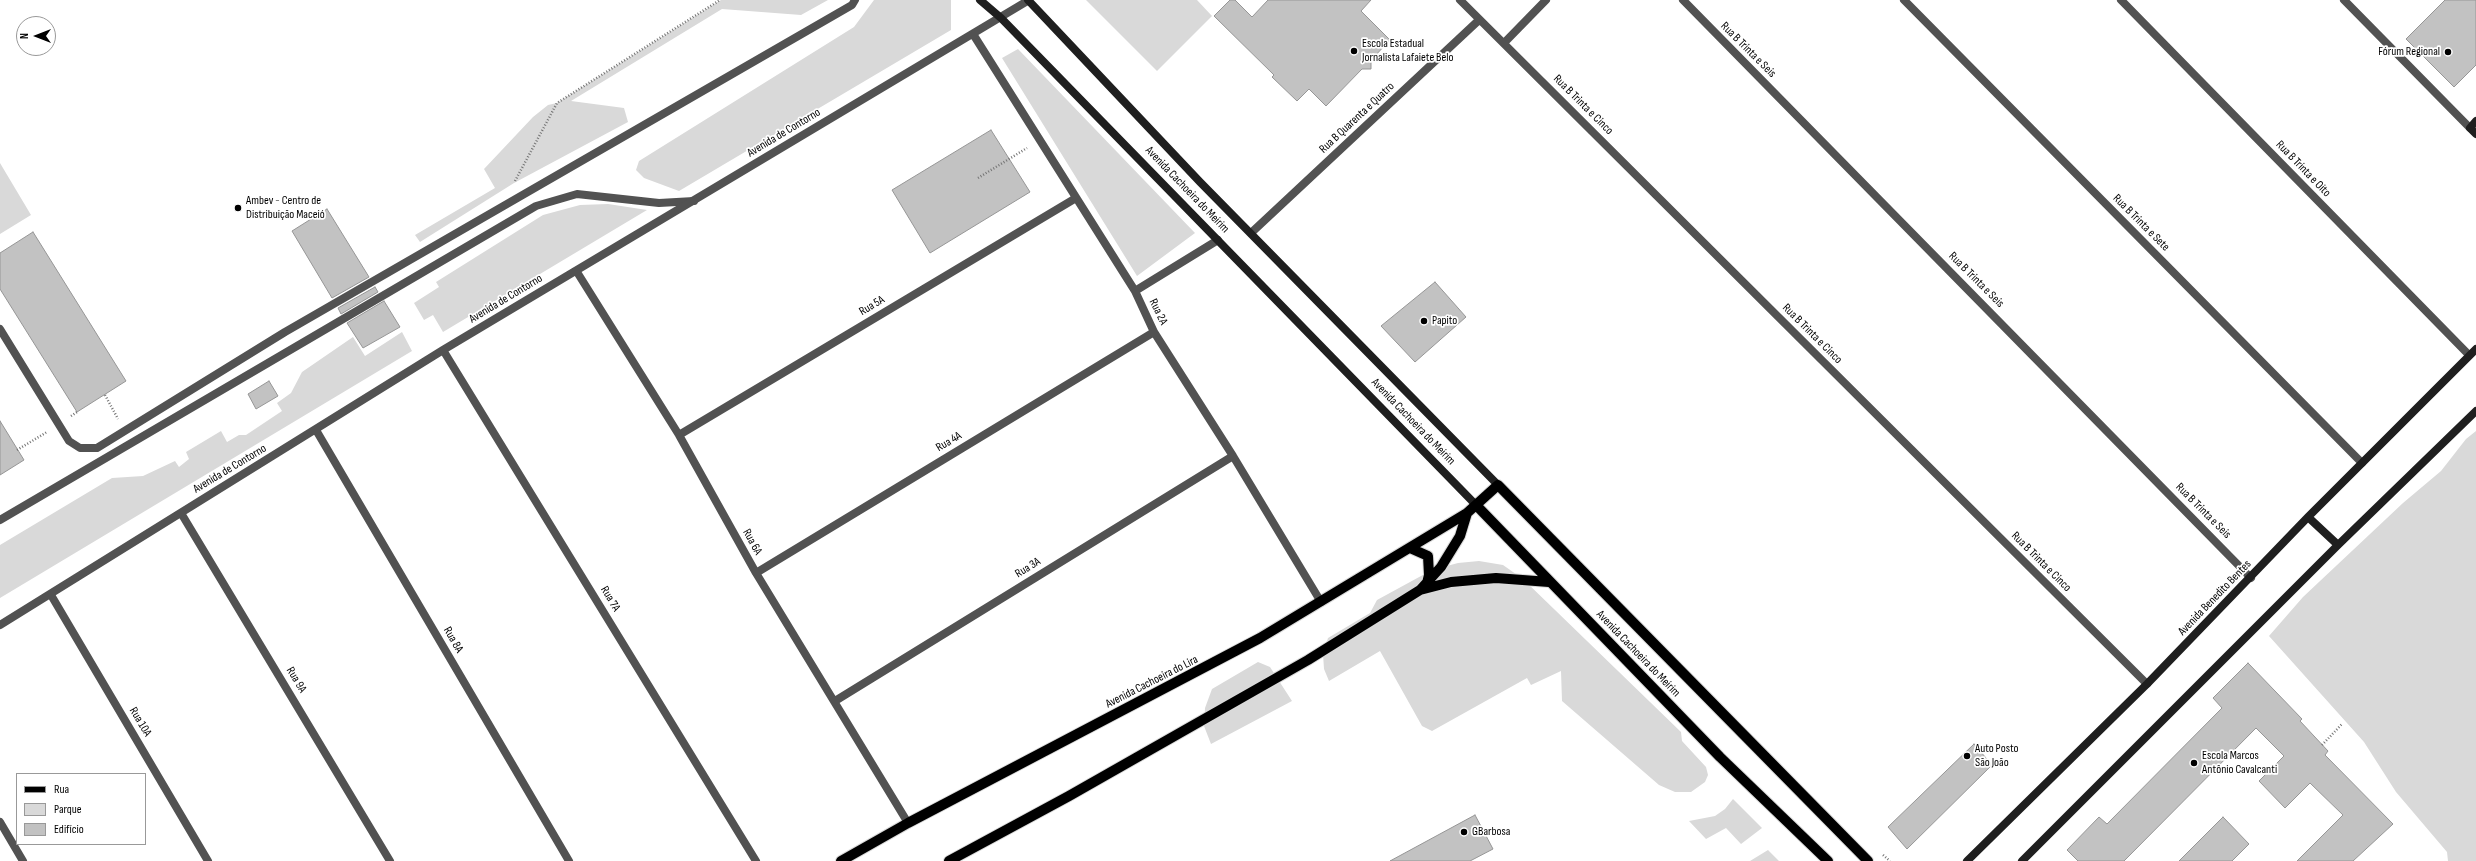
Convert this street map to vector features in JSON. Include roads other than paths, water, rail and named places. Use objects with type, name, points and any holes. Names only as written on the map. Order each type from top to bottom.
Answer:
[{"type":"main road","name":"Avenida Cachoeira do Lira","points":[[841,861],[908,823],[1211,665],[1321,602],[1467,513],[1498,485]]},
{"type":"main road","name":"Avenida Cachoeira do Meirim","points":[[1498,485],[1868,861]]},
{"type":"main road","name":"Avenida Cachoeira do Meirim","points":[[1476,505],[1720,757],[1828,861]]},
{"type":"main road","points":[[949,861],[1069,796],[1308,660],[1423,586],[1441,566],[1460,536],[1467,513]]},
{"type":"main road","points":[[1410,548],[1428,556],[1429,575],[1423,586]]},
{"type":"main road","points":[[1423,586],[1496,578],[1549,582]]},
{"type":"street","points":[[0,328],[69,441],[80,448],[97,448],[285,332],[845,8],[855,0]]},
{"type":"street","name":"Avenida Cachoeira do Meirim","points":[[980,0],[1001,18],[1476,505]]},
{"type":"street","name":"Avenida Cachoeira do Meirim","points":[[1028,0],[1251,233],[1498,485]]},
{"type":"street","name":"Avenida de Contorno","points":[[0,625],[51,595],[181,512],[444,350],[1001,18],[1028,0]]},
{"type":"street","name":"Rua B Trinta e Cinco","points":[[1460,0],[2147,684]]},
{"type":"street","points":[[1504,43],[1546,0]]},
{"type":"street","name":"Rua B Trinta e Seis","points":[[1683,0],[2252,578]]},
{"type":"street","name":"Rua B Trinta e Sete","points":[[1904,0],[2362,463]]},
{"type":"street","name":"Rua B Trinta e Oito","points":[[2121,0],[2469,355]]},
{"type":"street","points":[[2344,0],[2476,134]]},
{"type":"street","name":"Rua B Quarenta e Quatro","points":[[1251,233],[1479,20]]},
{"type":"street","name":"Rua 2A","points":[[973,34],[1001,81],[1041,140],[1135,291],[1154,332],[1234,456],[1321,602]]},
{"type":"street","points":[[2470,128],[2476,121]]},
{"type":"street","points":[[0,520],[536,206],[577,194],[659,203],[694,201]]},
{"type":"street","name":"Rua 5A","points":[[679,435],[1076,198]]},
{"type":"street","points":[[1135,291],[1218,240]]},
{"type":"street","name":"Rua 6A","points":[[577,272],[679,435],[756,573],[908,823]]},
{"type":"street","name":"Rua 4A","points":[[756,573],[1154,332]]},
{"type":"street","name":"Avenida Benedito Bentes","points":[[1968,861],[2252,578],[2308,517],[2476,348]]},
{"type":"street","name":"Rua 7A","points":[[444,350],[756,861]]},
{"type":"street","points":[[2022,861],[2338,545],[2476,412]]},
{"type":"street","name":"Rua 8A","points":[[316,430],[569,861]]},
{"type":"street","name":"Rua 3A","points":[[835,701],[1234,456]]},
{"type":"street","name":"Rua 9A","points":[[181,512],[390,861]]},
{"type":"street","points":[[2308,517],[2338,545]]},
{"type":"street","name":"Rua 10A","points":[[51,595],[208,861]]},
{"type":"street","points":[[0,822],[23,861]]},
{"type":"place","name":"Escola Estadual Jornalista Lafaiete Belo","points":[[1354,51]]},
{"type":"place","name":"Fórum Regional","points":[[2448,52]]},
{"type":"place","name":"Ambev - Centro de Distribuição Maceió","points":[[238,208]]},
{"type":"place","name":"Papito","points":[[1424,321]]},
{"type":"place","name":"Auto Posto São João","points":[[1967,756]]},
{"type":"place","name":"Escola Marcos Antônio Cavalcanti","points":[[2194,763]]},
{"type":"place","name":"GBarbosa","points":[[1464,832]]}]
